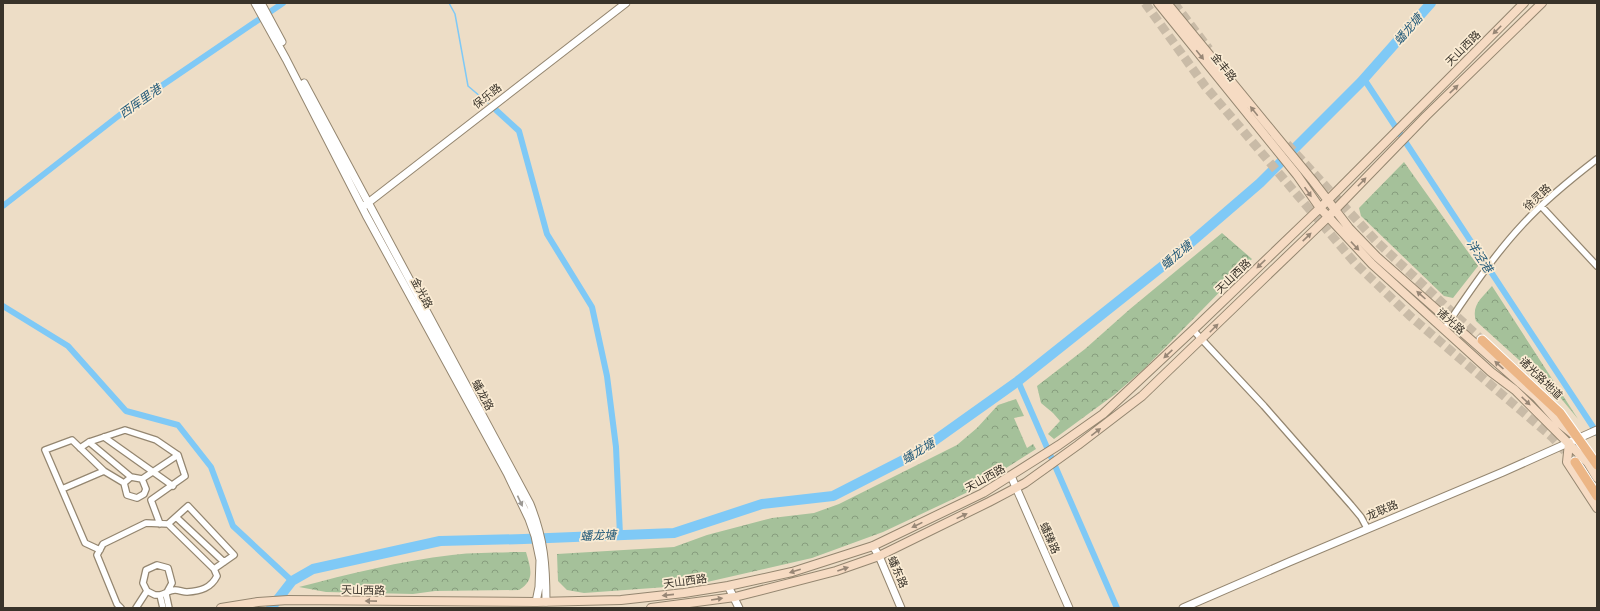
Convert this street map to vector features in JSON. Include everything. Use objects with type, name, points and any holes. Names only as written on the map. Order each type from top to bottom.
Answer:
[{"type":"main road","name":"金丰路","points":[[1158,3],[1276,143]]},
{"type":"main road","points":[[1167,3],[1276,143],[1302,168],[1349,228],[1377,257],[1538,398],[1558,423],[1579,439]]},
{"type":"main road","name":"天山西路","points":[[221,608],[258,602],[288,600],[546,605],[621,600],[684,593],[728,586],[792,572],[873,546],[983,493],[1038,459],[1103,414],[1320,208],[1524,3]]},
{"type":"main road","name":"天山西路","points":[[651,608],[735,597],[836,571],[879,556],[989,502],[1016,487],[1064,455],[1142,396],[1328,217],[1426,116],[1542,3]]},
{"type":"main road","name":"诸光路","points":[[1276,143],[1296,175],[1320,208],[1372,264],[1491,372],[1515,390],[1588,463],[1597,478]]},
{"type":"main road","name":"诸光路地道","points":[[1482,340],[1560,413],[1597,465]]},
{"type":"main road","points":[[1568,443],[1567,462],[1597,508]]},
{"type":"main road","points":[[1575,462],[1597,496]]},
{"type":"street","name":"保乐路","points":[[365,205],[626,3]]},
{"type":"street","points":[[257,4],[270,19],[365,205]]},
{"type":"street","points":[[257,4],[365,205]]},
{"type":"street","name":"徐灵路","points":[[1444,329],[1496,255],[1524,223],[1562,186],[1597,159]]},
{"type":"street","name":"蟠龙路","points":[[365,205],[530,504],[542,560],[546,605]]},
{"type":"street","points":[[1541,206],[1597,266]]},
{"type":"street","points":[[1193,330],[1264,406],[1361,516],[1367,528]]},
{"type":"street","points":[[80,448],[89,442],[125,430],[156,440],[178,455],[186,476],[151,500]]},
{"type":"street","name":"龙联路","points":[[1183,608],[1593,432]]},
{"type":"street","points":[[104,437],[173,486]]},
{"type":"street","points":[[100,550],[85,543],[45,450],[72,440],[104,471],[124,484],[127,495],[137,498],[144,494],[146,489],[142,479]]},
{"type":"street","points":[[89,442],[131,477],[142,479],[178,455]]},
{"type":"street","points":[[62,489],[104,471]]},
{"type":"street","name":"蟠臻路","points":[[1011,476],[1069,608]]},
{"type":"street","points":[[124,484],[131,477]]},
{"type":"street","points":[[144,494],[151,500],[160,524]]},
{"type":"street","points":[[121,608],[117,604],[97,555],[103,544],[146,523],[168,524],[188,506],[234,555],[214,569]]},
{"type":"street","points":[[176,517],[224,562]]},
{"type":"street","points":[[163,608],[163,594],[172,583],[168,568],[157,565],[146,570],[143,583],[147,591],[155,595],[163,594],[173,590],[187,592],[205,589],[213,584],[217,576],[214,569],[168,524]]},
{"type":"street","name":"蟠东路","points":[[873,546],[879,556],[901,608]]},
{"type":"street","points":[[536,605],[542,560]]},
{"type":"street","points":[[728,586],[735,597],[739,608]]},
{"type":"street","points":[[136,608],[147,591]]},
{"type":"street","points":[[163,594],[169,608]]},
{"type":"green space","points":[[1404,162],[1478,266],[1453,298],[1444,296],[1361,216],[1359,208]]},
{"type":"green space","points":[[1222,233],[1252,259],[1145,368],[1114,395],[1054,439],[1048,434],[1060,421],[1041,403],[1037,386],[1085,349],[1130,309]]},
{"type":"green space","points":[[1492,286],[1578,419],[1559,396],[1476,321],[1476,306]]},
{"type":"green space","points":[[1016,399],[1024,416],[1014,418],[1027,448],[1033,444],[1036,449],[968,492],[883,532],[812,558],[694,585],[584,593],[567,590],[558,581],[557,554],[674,547],[707,535],[772,518],[814,513],[839,504],[957,445],[977,428],[998,405]]},
{"type":"green space","points":[[526,552],[530,569],[530,578],[528,582],[519,590],[435,591],[413,594],[326,592],[299,587],[394,564],[413,561],[460,554]]},
{"type":"waterway","name":"西厍里港","points":[[3,206],[126,110],[283,3]]},
{"type":"waterway","points":[[449,3],[455,14],[468,86],[488,103]]},
{"type":"waterway","name":"蟠龙塘","points":[[271,608],[292,581],[313,569],[440,541],[674,533],[762,504],[833,496],[917,453],[1018,381],[1174,257],[1260,183],[1361,82],[1431,3]]},
{"type":"waterway","name":"洋泾港","points":[[1364,79],[1597,433]]},
{"type":"waterway","points":[[496,110],[519,131],[547,234],[592,307],[607,376],[616,447],[620,535]]},
{"type":"waterway","points":[[3,306],[68,346],[126,411],[178,425],[211,467],[233,526],[292,581]]},
{"type":"waterway","points":[[1018,381],[1117,608]]},
{"type":"tunnel","points":[[1145,3],[1205,86],[1355,263],[1410,316],[1552,437],[1575,462]]},
{"type":"tunnel","points":[[1174,3],[1209,49]]},
{"type":"tunnel","points":[[1287,144],[1376,241],[1482,340]]}]
